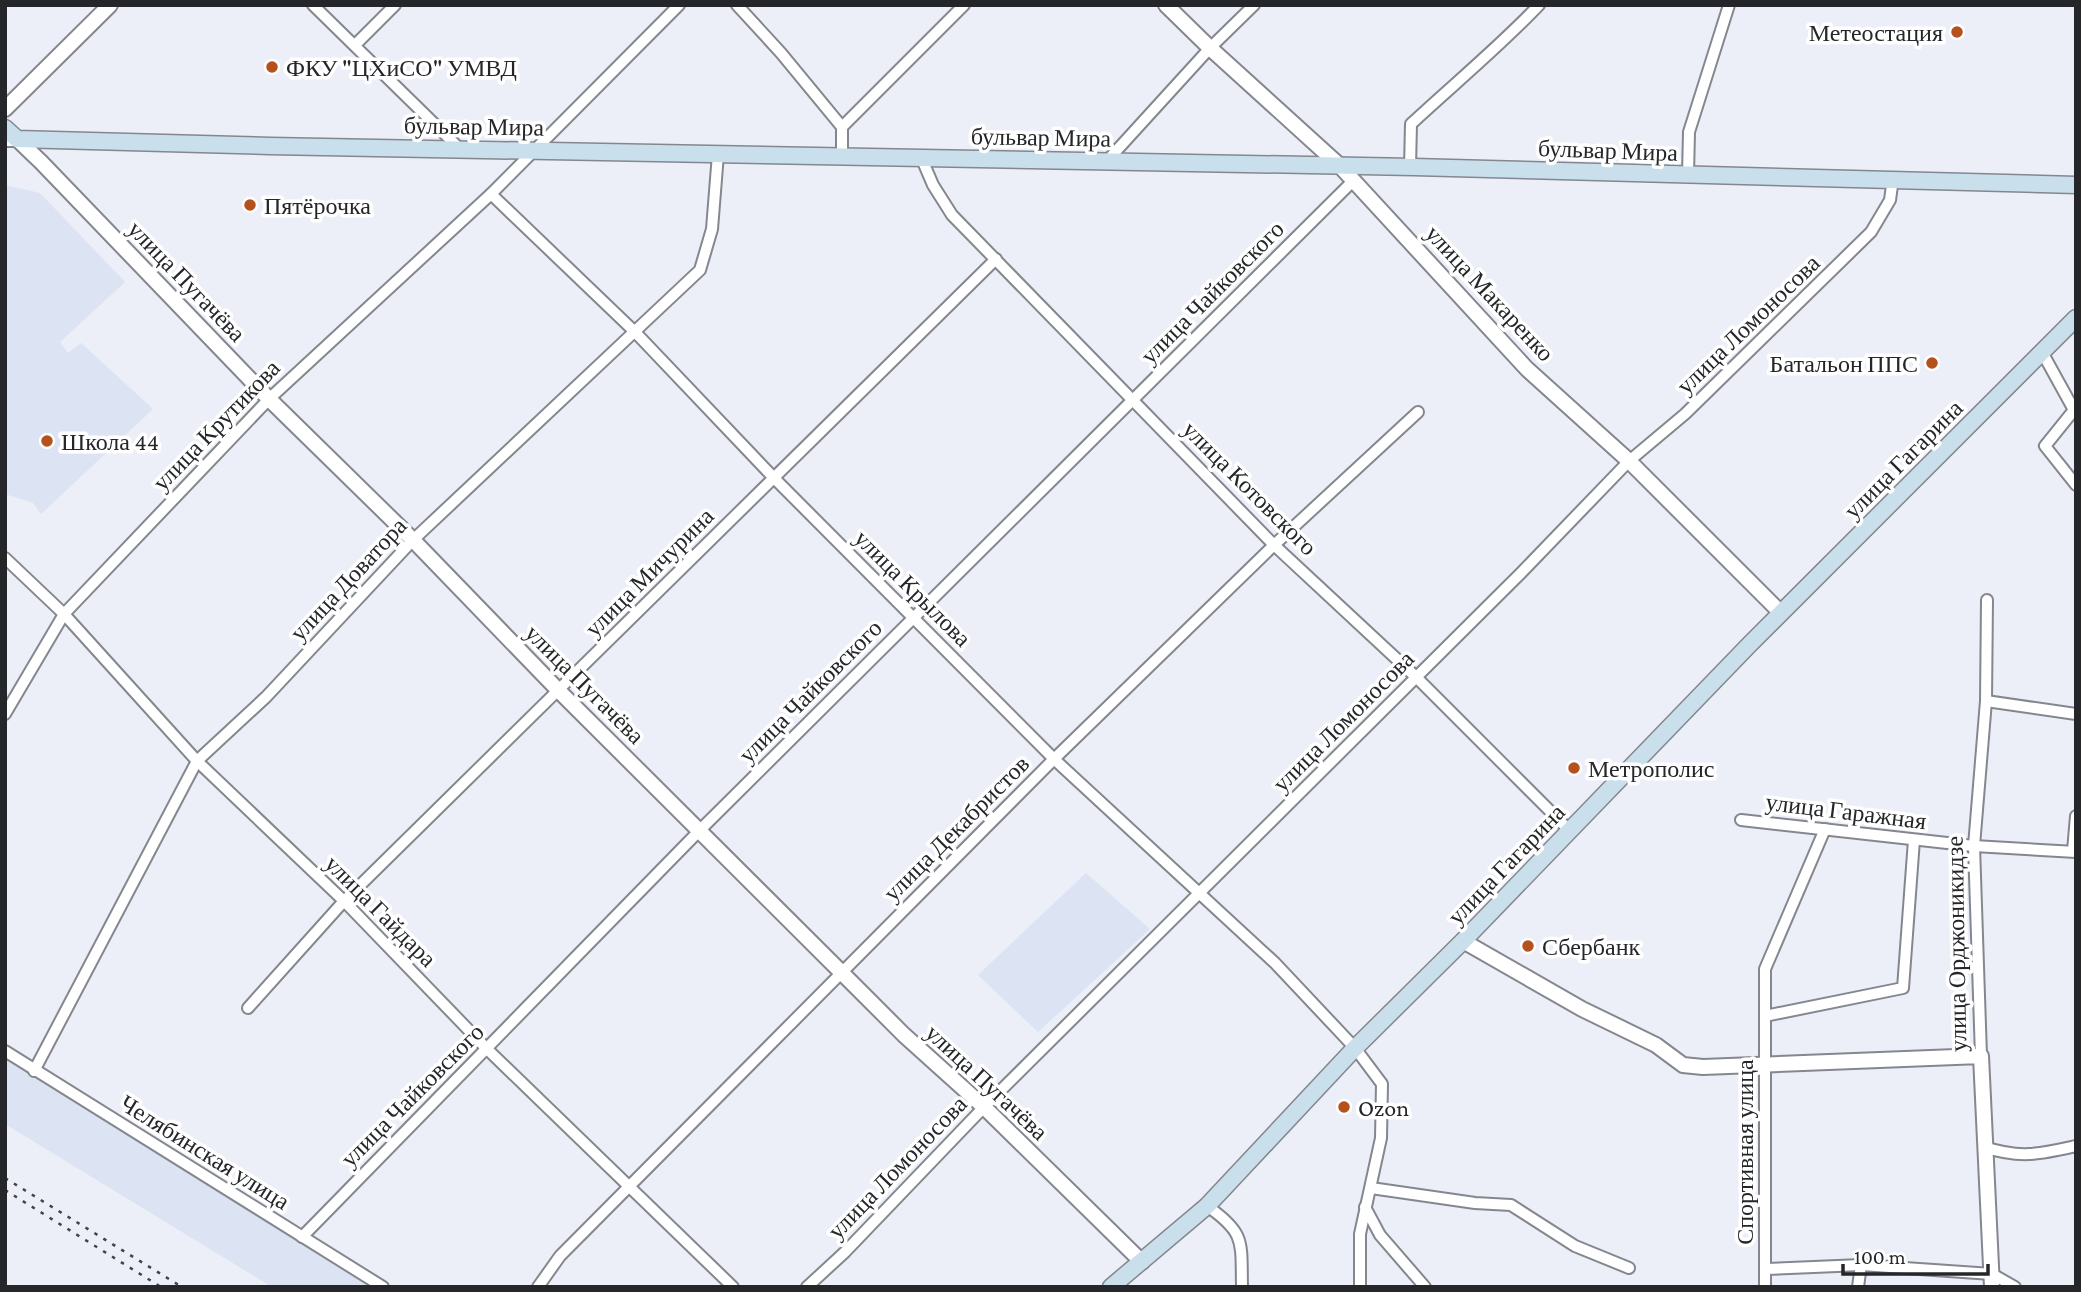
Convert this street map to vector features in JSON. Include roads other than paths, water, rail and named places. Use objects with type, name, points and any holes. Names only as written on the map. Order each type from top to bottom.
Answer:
[{"type":"main road","name":"бульвар Мира","points":[[9,135],[460,149],[1410,167],[2076,185]]},
{"type":"main road","name":"улица Гагарина","points":[[1111,1287],[1207,1206],[1355,1048],[1463,941],[1781,613],[2076,318]]},
{"type":"street","points":[[5,109],[110,5]]},
{"type":"street","points":[[313,5],[460,149]]},
{"type":"street","points":[[355,45],[395,5]]},
{"type":"street","points":[[491,194],[679,5]]},
{"type":"street","points":[[737,5],[842,127],[842,156]]},
{"type":"street","points":[[842,127],[964,5]]},
{"type":"street","name":"улица Макаренко","points":[[1166,5],[1340,166],[1527,369],[1629,461],[1781,613]]},
{"type":"street","points":[[1107,161],[1210,48],[1254,5]]},
{"type":"street","points":[[1410,167],[1411,124],[1501,45],[1539,5]]},
{"type":"street","points":[[1688,175],[1689,132],[1729,5]]},
{"type":"street","name":"улица Пугачёва","points":[[9,135],[842,974],[904,1035],[984,1107],[1142,1262]]},
{"type":"street","name":"улица Доватора","points":[[34,1071],[197,761],[266,697],[413,540],[701,270],[712,229],[718,154]]},
{"type":"street","name":"улица Котовского","points":[[921,157],[933,185],[952,215],[1274,545],[1416,677],[1570,831]]},
{"type":"street","name":"улица Ломоносова","points":[[807,1287],[845,1252],[984,1107],[1521,573],[1629,461],[1685,414],[1871,232],[1890,201],[1894,178]]},
{"type":"street","name":"улица Чайковского","points":[[302,1237],[699,831],[1353,181]]},
{"type":"street","name":"улица Крутикова","points":[[5,714],[64,614],[269,399],[491,194]]},
{"type":"street","name":"улица Крылова","points":[[491,194],[635,332],[774,478],[1054,759],[1201,892],[1298,985],[1355,1048],[1382,1084],[1381,1138],[1360,1234],[1360,1287]]},
{"type":"street","name":"улица Мичурина","points":[[248,1008],[344,901],[996,259]]},
{"type":"street","points":[[2042,352],[2074,410],[2045,446],[2076,485]]},
{"type":"street","name":"улица Декабристов","points":[[538,1287],[560,1256],[1054,759],[1274,545],[1418,412]]},
{"type":"street","name":"улица Гайдара","points":[[5,558],[64,614],[197,761],[344,901],[487,1049],[733,1287]]},
{"type":"street","name":"улица Орджоникидзе","points":[[1987,600],[1986,701],[1974,846],[1984,1147],[1992,1280]]},
{"type":"street","points":[[1986,701],[2076,714]]},
{"type":"street","points":[[2074,852],[2076,816]]},
{"type":"street","name":"улица Гаражная","points":[[1741,820],[1974,846],[2074,852]]},
{"type":"street","name":"Спортивная улица","points":[[1765,1287],[1765,969],[1825,829]]},
{"type":"street","points":[[1765,1016],[1903,988],[1914,839]]},
{"type":"street","points":[[1463,941],[1582,1009],[1656,1045],[1682,1065],[1703,1067],[1981,1056]]},
{"type":"street","name":"Челябинская улица","points":[[5,1051],[383,1287]]},
{"type":"street","points":[[1984,1147],[2001,1153],[2032,1156],[2076,1146]]},
{"type":"street","points":[[1371,1188],[1475,1203],[1511,1205],[1575,1246],[1629,1268]]},
{"type":"street","points":[[1207,1206],[1225,1218],[1237,1232],[1241,1250],[1242,1287]]},
{"type":"street","points":[[1365,1207],[1380,1235],[1425,1287]]},
{"type":"street","points":[[1766,1269],[1861,1265],[1992,1280],[2015,1287]]},
{"type":"street","points":[[1858,1287],[1861,1265]]},
{"type":"railway","points":[[5,1178],[182,1287]]},
{"type":"railway","points":[[5,1190],[161,1287]]},
{"type":"place","name":"Метеостация","points":[[1957,32]]},
{"type":"place","name":"ФКУ \"ЦХиСО\" УМВД","points":[[272,67]]},
{"type":"place","name":"Пятёрочка","points":[[250,205]]},
{"type":"place","name":"Батальон ППС","points":[[1932,363]]},
{"type":"place","name":"Школа 44","points":[[47,441]]},
{"type":"place","name":"Метрополис","points":[[1574,768]]},
{"type":"place","name":"Сбербанк","points":[[1528,946]]},
{"type":"place","name":"Ozon","points":[[1344,1107]]}]
